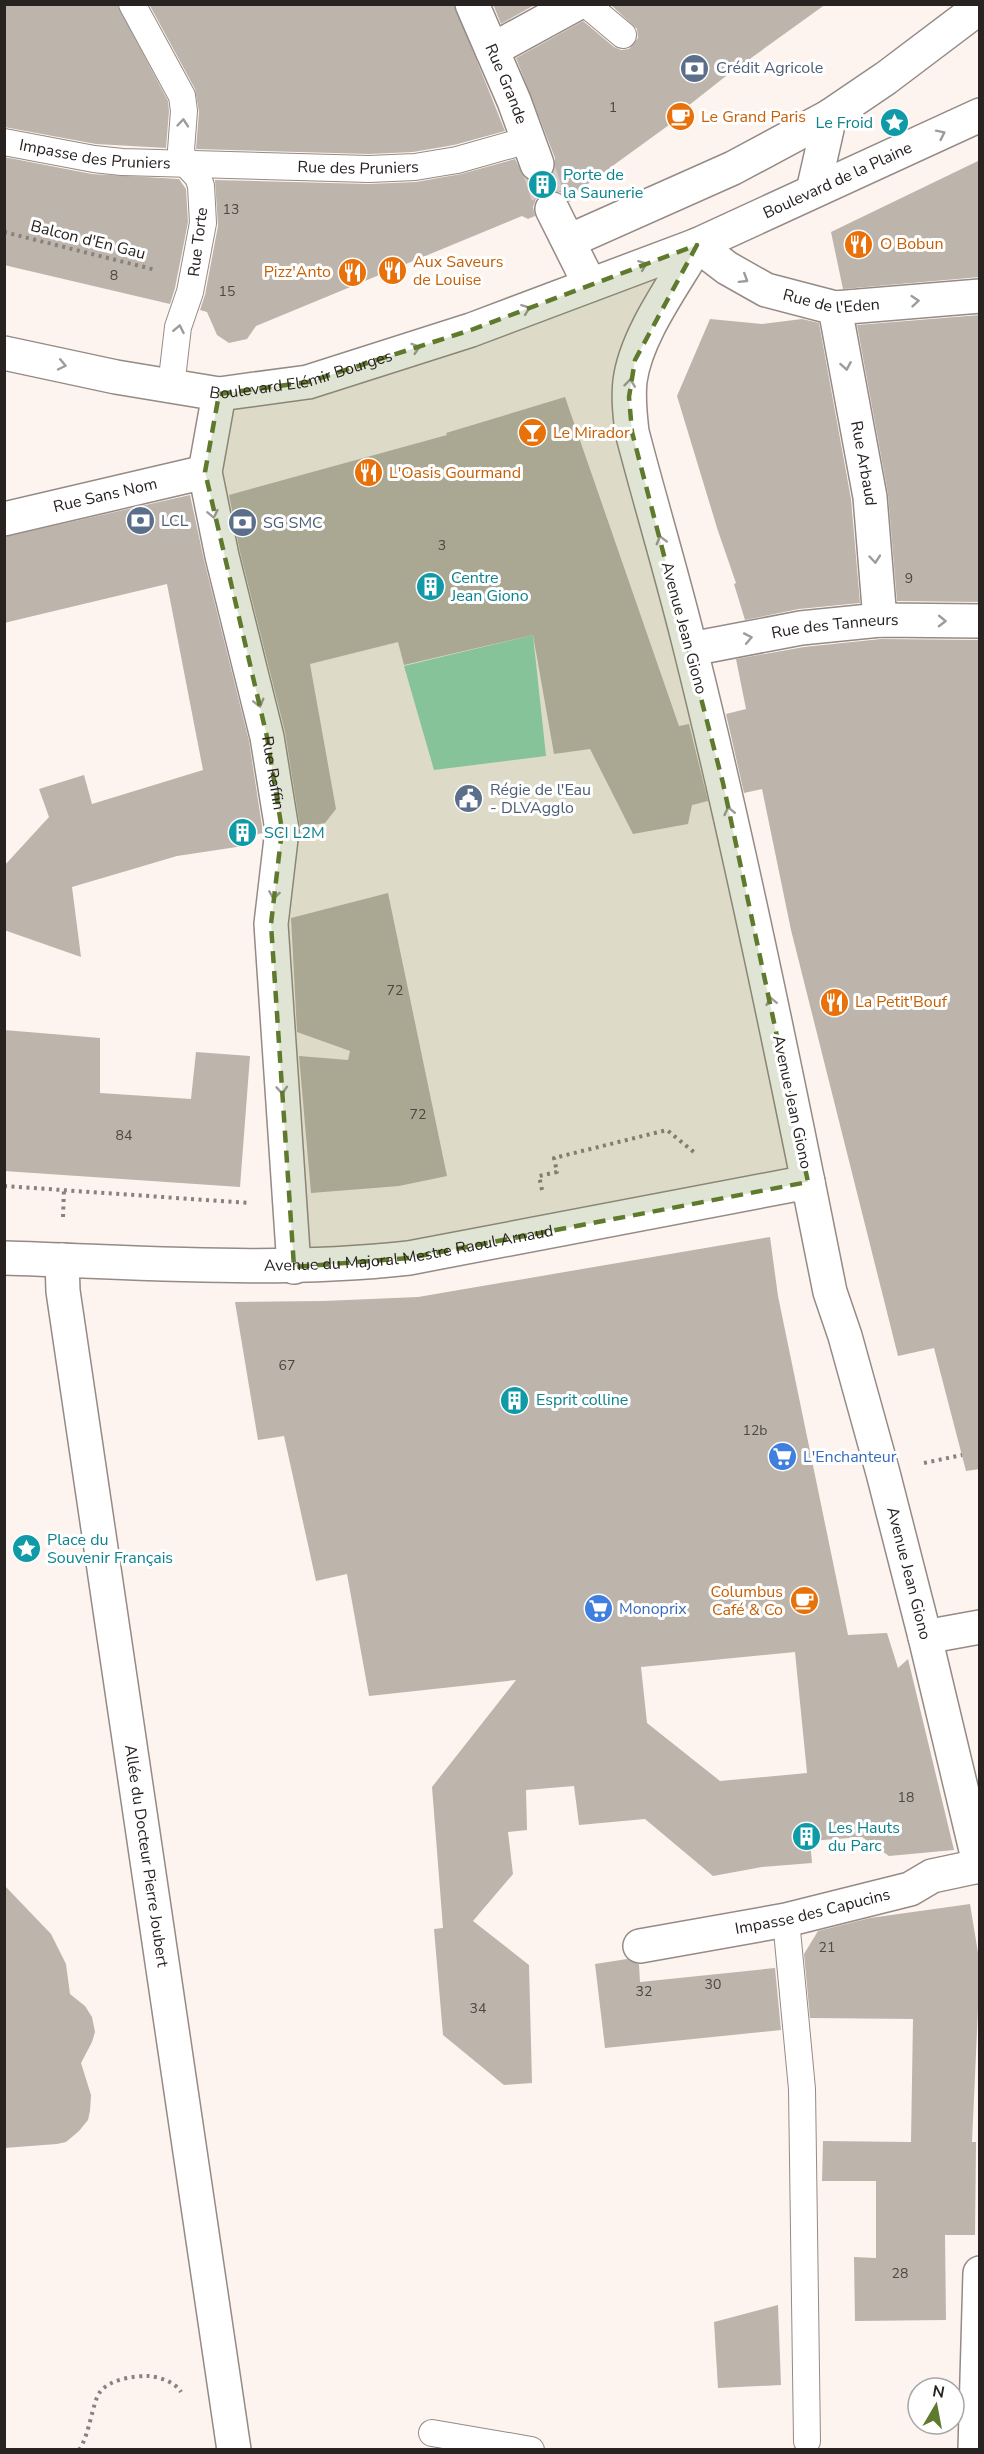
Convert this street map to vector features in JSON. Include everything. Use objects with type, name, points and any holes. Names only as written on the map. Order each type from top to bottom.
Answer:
[{"type":"street","name":"Rue Grande","points":[[472,4],[532,152]]},
{"type":"street","points":[[492,50],[576,4]]},
{"type":"street","points":[[569,241],[733,168],[830,116],[886,78],[980,7]]},
{"type":"street","name":"Boulevard de la Plaine","points":[[590,285],[697,245],[980,115]]},
{"type":"street","points":[[813,191],[830,116]]},
{"type":"street","points":[[552,209],[590,285]]},
{"type":"street","name":"Rue de l'Eden","points":[[697,245],[727,267],[766,290],[835,308],[980,296]]},
{"type":"street","name":"Avenue Jean Giono","points":[[697,245],[644,336],[630,380],[632,432],[691,649],[763,961],[830,1292],[854,1366],[925,1637],[979,1866]]},
{"type":"street","name":"Boulevard Elémir Bourges","points":[[4,353],[171,387],[219,394],[308,382],[471,330],[590,285]]},
{"type":"street","name":"Rue Arbaud","points":[[835,308],[870,497],[880,620]]},
{"type":"street","name":"Rue Raffin","points":[[219,394],[205,472],[222,556],[267,737],[282,830],[271,924],[294,1267]]},
{"type":"street","name":"Rue Sans Nom","points":[[4,519],[205,472]]},
{"type":"street","name":"Rue des Tanneurs","points":[[691,649],[801,628],[880,620],[980,621]]},
{"type":"street","name":"Avenue du Majoral Mestre Raoul Arnaud","points":[[4,1257],[190,1266],[294,1267],[409,1258],[808,1182]]},
{"type":"street","name":"Allée du Docteur Pierre Joubert","points":[[62,1260],[63,1291],[234,2450]]},
{"type":"street","points":[[925,1637],[980,1627]]},
{"type":"street","name":"Impasse des Capucins","points":[[640,1946],[786,1920],[909,1889],[932,1876],[979,1866]]},
{"type":"street","points":[[975,2450],[980,2273]]},
{"type":"lane","points":[[132,4],[184,103],[181,150],[184,162]]},
{"type":"lane","points":[[586,4],[623,35]]},
{"type":"lane","name":"Impasse des Pruniers","points":[[4,142],[94,159],[149,163],[184,162]]},
{"type":"lane","name":"Rue des Pruniers","points":[[184,162],[369,169],[415,168],[457,160],[532,152]]},
{"type":"lane","name":"Rue Torte","points":[[171,387],[178,327],[190,292],[203,223],[201,186],[198,177],[184,162]]},
{"type":"lane","points":[[786,1920],[802,2089],[807,2441]]},
{"type":"lane","points":[[432,2433],[531,2450]]},
{"type":"path","name":"Balcon d'En Gau","points":[[4,232],[166,272]]},
{"type":"path","points":[[539,1176],[557,1172],[554,1158],[667,1130],[695,1152]]},
{"type":"path","points":[[4,1186],[259,1203],[267,1207],[273,1218],[291,1227]]},
{"type":"path","points":[[79,2450],[86,2436],[100,2392],[115,2382],[134,2376],[159,2377],[178,2388],[183,2398]]},
{"type":"highlighted area","points":[[697,245],[635,360],[629,397],[632,432],[723,783],[808,1182],[409,1258],[294,1267],[271,924],[282,830],[267,737],[205,472],[219,394],[308,382],[471,330]]},
{"type":"green space","points":[[533,635],[546,756],[434,770],[404,666]]},
{"type":"building","points":[[4,4],[117,4],[168,101],[166,148],[96,144],[4,127]]},
{"type":"building","points":[[149,4],[454,4],[505,131],[454,145],[413,152],[369,154],[196,149],[199,112],[195,89]]},
{"type":"building","points":[[493,4],[536,4],[501,24]]},
{"type":"building","points":[[610,4],[826,4],[726,76],[688,106],[691,109],[578,191],[577,198],[569,202],[562,193],[553,190],[544,192],[536,199],[533,207],[535,216],[528,219],[522,216],[256,326],[247,339],[229,343],[217,335],[207,312],[200,310],[218,226],[215,180],[369,184],[416,182],[461,174],[515,159],[525,179],[534,182],[544,181],[552,176],[555,158],[516,58],[583,21],[614,47],[621,50],[629,49],[638,38],[637,29]]},
{"type":"building","points":[[4,157],[92,174],[179,179],[186,189],[188,222],[170,304],[4,265]]},
{"type":"building","points":[[980,160],[980,277],[843,289],[831,232]]},
{"type":"building","points":[[980,315],[980,602],[897,601],[888,494],[857,325]]},
{"type":"building","points":[[710,319],[762,324],[802,319],[819,323],[851,499],[860,603],[799,609],[745,620],[734,584],[736,583],[677,396]]},
{"type":"building","points":[[565,397],[679,726],[689,724],[708,801],[692,805],[688,824],[633,834],[590,749],[554,754],[533,635],[404,665],[398,642],[310,664],[336,809],[325,823],[300,827],[285,732],[240,552],[229,495],[447,435],[446,433]]},
{"type":"building","points":[[190,495],[249,741],[263,833],[258,834],[250,845],[177,856],[72,887],[81,957],[4,930],[4,866],[49,817],[39,789],[84,775],[92,804],[203,770],[167,584],[4,623],[4,537]]},
{"type":"building","points":[[881,639],[980,640],[980,1469],[966,1471],[934,1348],[898,1356],[791,930],[762,789],[744,793],[726,714],[746,709],[736,659],[804,647]]},
{"type":"building","points":[[388,893],[447,1176],[399,1186],[311,1193],[299,1056],[348,1060],[350,1051],[297,1032],[291,918]]},
{"type":"building","points":[[4,1030],[100,1038],[100,1093],[191,1099],[196,1052],[250,1056],[240,1187],[4,1171]]},
{"type":"building","points":[[770,1237],[778,1296],[848,1635],[887,1633],[898,1668],[908,1659],[954,1850],[889,1856],[862,1837],[810,1841],[812,1863],[762,1867],[713,1876],[645,1819],[579,1825],[574,1786],[526,1790],[527,1830],[508,1832],[513,1874],[473,1921],[529,1965],[532,2083],[504,2085],[443,2035],[434,1929],[443,1928],[432,1787],[516,1680],[369,1696],[347,1574],[316,1581],[284,1436],[258,1440],[235,1302],[418,1297]],"holes":[[[795,1652],[807,1773],[720,1781],[647,1723],[641,1667]]]},
{"type":"building","points":[[4,1885],[51,1934],[66,1964],[70,1994],[85,2006],[92,2017],[95,2032],[81,2063],[91,2095],[90,2111],[88,2120],[66,2142],[4,2148]]},
{"type":"building","points":[[970,1904],[980,1965],[972,2142],[976,2142],[975,2235],[945,2235],[946,2320],[855,2321],[854,2257],[876,2258],[876,2181],[822,2181],[823,2141],[911,2142],[913,2019],[810,2018],[804,1954],[818,1931],[870,1918]]},
{"type":"building","points":[[627,1959],[639,1964],[640,1982],[775,1968],[781,2030],[605,2048],[595,1964]]},
{"type":"building","points":[[778,2305],[781,2385],[718,2388],[714,2322]]},
{"type":"tunnel","points":[[537,164],[552,209]]},
{"type":"place","name":"Crédit Agricole","points":[[695,68]]},
{"type":"place","name":"Le Grand Paris","points":[[680,117]]},
{"type":"place","name":"Le Froid","points":[[894,123]]},
{"type":"place","name":"Porte de la Saunerie","points":[[542,184]]},
{"type":"place","name":"O Bobun","points":[[859,244]]},
{"type":"place","name":"Aux Saveurs de Louise","points":[[392,271]]},
{"type":"place","name":"Pizz'Anto","points":[[352,272]]},
{"type":"place","name":"Le Mirador","points":[[532,433]]},
{"type":"place","name":"L'Oasis Gourmand","points":[[368,473]]},
{"type":"place","name":"LCL","points":[[140,521]]},
{"type":"place","name":"SG SMC","points":[[242,523]]},
{"type":"place","name":"Centre Jean Giono","points":[[430,587]]},
{"type":"place","name":"Régie de l'Eau - DLVAgglo","points":[[469,799]]},
{"type":"place","name":"SCI L2M","points":[[243,833]]},
{"type":"place","name":"La Petit'Bouf","points":[[834,1002]]},
{"type":"place","name":"Esprit colline","points":[[515,1400]]},
{"type":"place","name":"L'Enchanteur","points":[[782,1457]]},
{"type":"place","name":"Place du Souvenir Français","points":[[26,1549]]},
{"type":"place","name":"Columbus Café & Co","points":[[804,1601]]},
{"type":"place","name":"Monoprix","points":[[598,1609]]},
{"type":"place","name":"Les Hauts du Parc","points":[[807,1837]]}]
